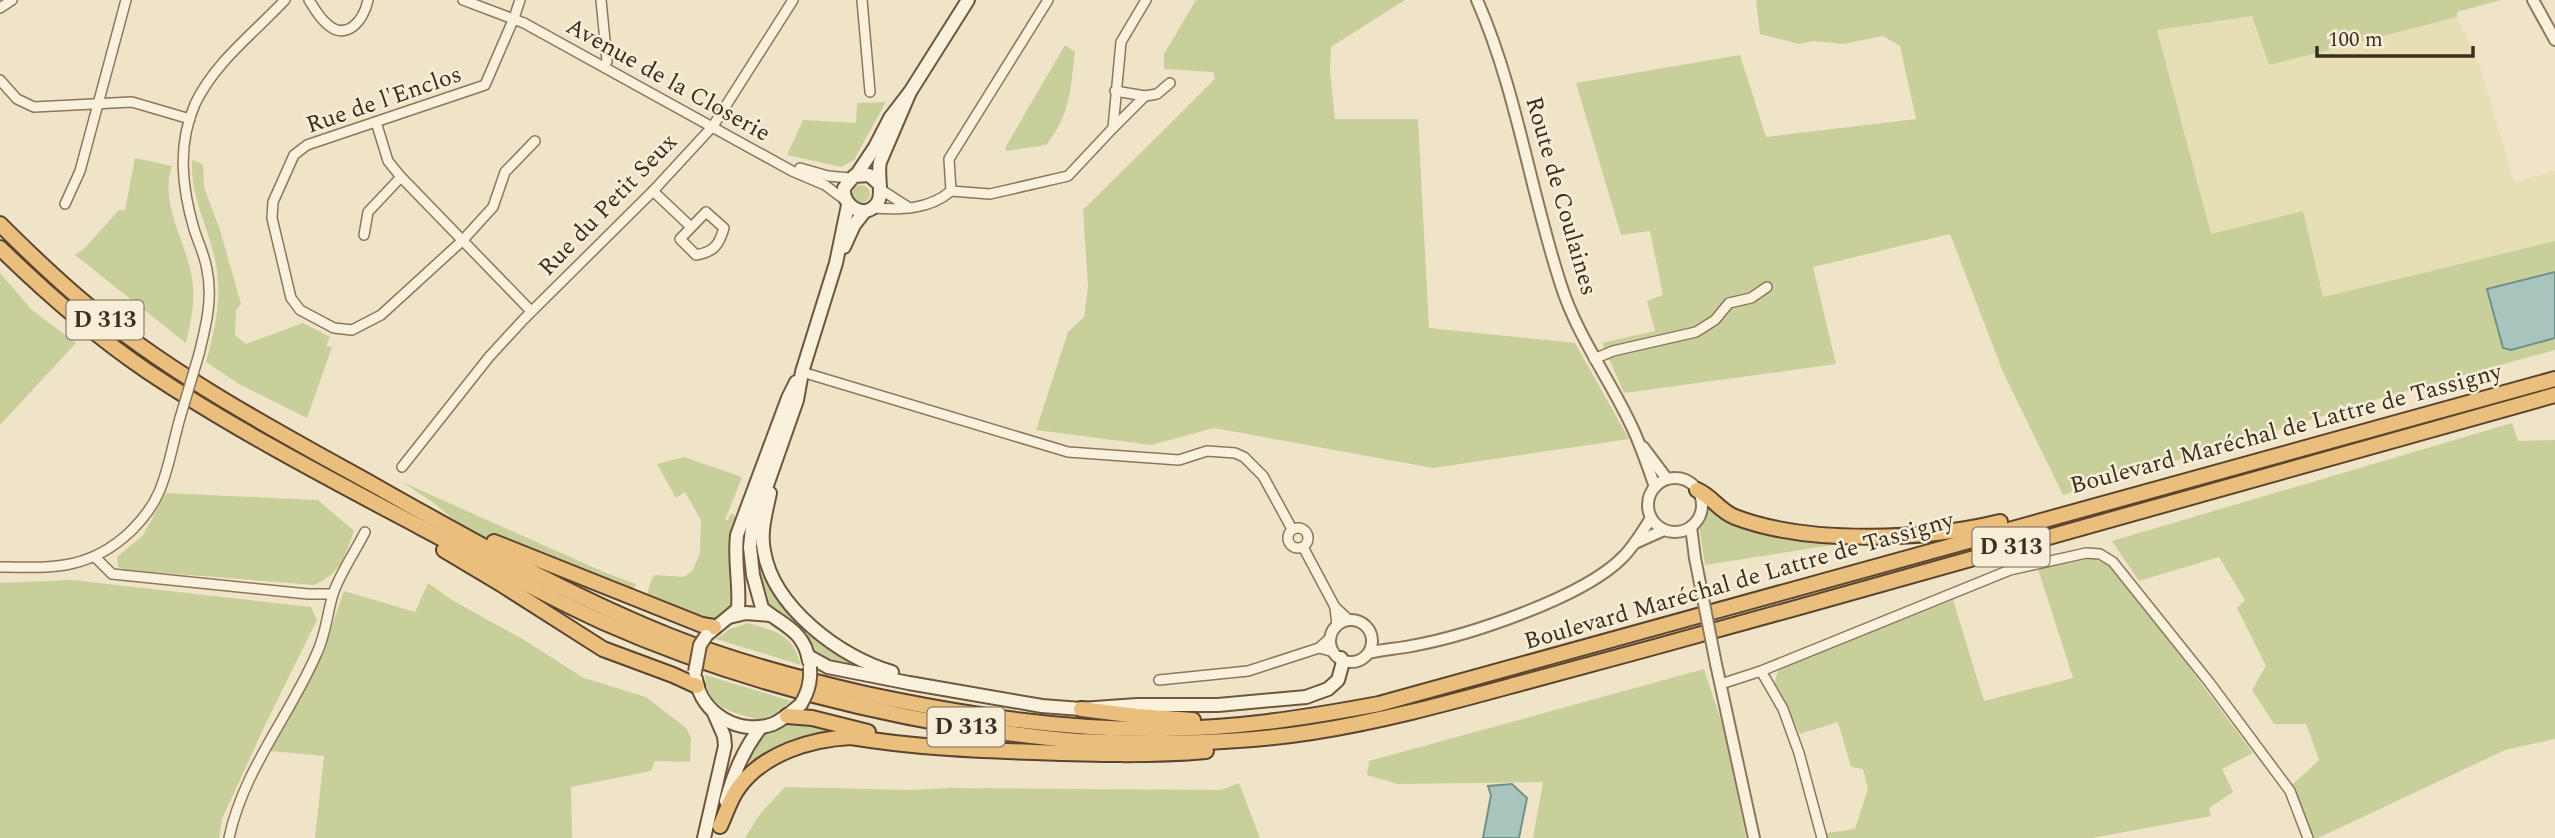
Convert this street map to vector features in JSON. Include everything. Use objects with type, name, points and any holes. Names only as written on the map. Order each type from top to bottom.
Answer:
[{"type":"highway","name":"D 313","points":[[0,224],[100,316],[154,356],[272,429],[548,581],[672,637],[754,665],[834,687],[916,705],[1008,720],[1072,727],[1154,729],[1257,723]]},
{"type":"highway","name":"D 313","points":[[0,247],[33,281],[91,329],[145,369],[237,426],[546,594],[670,651],[752,679],[832,701],[913,719],[979,729],[1073,740],[1192,743],[1258,739]]},
{"type":"highway","name":"Boulevard Maréchal de Lattre de Tassigny","points":[[1257,723],[1379,704],[2555,379]]},
{"type":"highway","name":"Boulevard Maréchal de Lattre de Tassigny","points":[[1258,739],[1314,732],[1466,698],[2555,395]]},
{"type":"highway","points":[[1697,490],[1710,496],[1723,512],[1763,525],[1839,535],[1901,537],[1982,526],[2149,491]]},
{"type":"highway","points":[[409,521],[414,533],[502,584],[603,649],[673,674],[696,679]]},
{"type":"highway","points":[[446,525],[459,524],[509,549],[645,601],[710,631]]},
{"type":"highway","points":[[1082,709],[1137,716],[1257,723]]},
{"type":"highway","points":[[788,716],[812,718],[929,747]]},
{"type":"highway","points":[[719,832],[737,788],[766,760],[835,738],[851,737],[929,747],[1124,755],[1249,748],[1258,739]]},
{"type":"main road","points":[[714,713],[740,726],[761,727],[788,716],[801,704],[809,687],[809,662],[799,635],[762,608],[758,597],[750,547],[757,509],[797,400],[802,372],[836,262],[847,203],[844,188],[875,147],[890,118],[910,92],[968,0]]},
{"type":"main road","points":[[836,262],[854,225],[879,200],[877,173],[883,152],[910,92]]},
{"type":"main road","points":[[854,176],[869,175],[879,186]]},
{"type":"main road","points":[[847,203],[859,211],[869,209]]},
{"type":"main road","points":[[704,838],[725,746],[724,736],[696,679],[700,645],[710,631],[738,609],[739,584],[735,552],[741,520],[788,397],[802,372]]},
{"type":"main road","points":[[785,435],[763,531],[764,553],[771,576],[795,610],[832,642],[872,666],[895,672],[909,683]]},
{"type":"main road","points":[[729,618],[746,613],[771,615]]},
{"type":"main road","points":[[809,662],[1042,706],[1082,709],[1138,705],[1218,705],[1306,697],[1328,690],[1338,680],[1343,662],[1337,655]]},
{"type":"main road","points":[[719,832],[733,774],[745,748],[761,727]]},
{"type":"street","points":[[0,8],[12,0]]},
{"type":"street","points":[[65,204],[79,171],[127,0]]},
{"type":"street","points":[[0,567],[67,565],[95,557],[115,546],[141,521],[153,502],[166,472],[199,354],[209,306],[207,270],[187,204],[182,172],[190,119],[195,104],[212,76],[240,43],[285,0]]},
{"type":"street","points":[[309,0],[327,25],[337,30],[346,30],[355,28],[360,22],[368,0]]},
{"type":"street","name":"Avenue de la Closerie","points":[[463,0],[514,18],[778,163],[825,185],[847,203]]},
{"type":"street","name":"Rue de l'Enclos","points":[[520,0],[485,85],[307,145],[294,155],[273,202],[272,218],[291,298],[300,310],[334,328],[352,330],[381,315],[462,241],[493,207],[505,172],[535,141]]},
{"type":"street","points":[[601,0],[607,61],[604,67]]},
{"type":"street","name":"Rue du Petit Seux","points":[[402,467],[489,357],[531,311],[653,191],[713,126],[793,0]]},
{"type":"street","points":[[862,0],[870,92]]},
{"type":"street","points":[[951,191],[949,159],[1048,0]]},
{"type":"street","points":[[1113,128],[1121,42],[1146,0]]},
{"type":"street","name":"Route de Coulaines","points":[[1477,0],[1509,89],[1561,287],[1594,359],[1635,436],[1654,487],[1648,504],[1651,518]]},
{"type":"street","points":[[2533,0],[2555,40]]},
{"type":"street","points":[[0,80],[17,99],[34,107],[98,106],[132,102],[190,119]]},
{"type":"street","points":[[1115,91],[1145,96],[1157,94],[1170,83]]},
{"type":"street","points":[[869,209],[908,207],[940,201],[951,191],[990,194],[1068,176],[1145,96]]},
{"type":"street","points":[[376,122],[388,161],[401,177],[531,311]]},
{"type":"street","name":"Avenue de la Closerie","points":[[778,163],[828,176],[854,176]]},
{"type":"street","points":[[364,235],[368,212],[401,177]]},
{"type":"street","points":[[879,186],[908,207]]},
{"type":"street","points":[[653,191],[691,227]]},
{"type":"street","points":[[706,212],[724,228],[720,243],[710,253],[696,255],[680,239],[691,227],[706,212]]},
{"type":"street","points":[[1594,359],[1613,351],[1696,332],[1715,320],[1729,303],[1751,298],[1767,287]]},
{"type":"street","points":[[802,372],[1068,452],[1180,460],[1207,452],[1235,453],[1244,457],[1263,476],[1292,529]]},
{"type":"street","name":"Route de Coulaines","points":[[1635,436],[1667,479]]},
{"type":"street","points":[[1635,543],[1664,530],[1678,532],[1691,527],[1702,510],[1702,499],[1697,490],[1682,479],[1667,479],[1654,487]]},
{"type":"street","points":[[1320,648],[1357,660],[1368,653],[1412,646],[1486,625],[1568,593],[1609,569],[1635,543],[1651,518],[1664,530]]},
{"type":"street","points":[[1298,527],[1307,532],[1307,542],[1303,547],[1296,548],[1288,542],[1292,529],[1298,527]]},
{"type":"street","points":[[1691,527],[1716,664],[1754,838]]},
{"type":"street","points":[[229,838],[242,797],[260,757],[317,655],[329,619],[333,594],[365,532]]},
{"type":"street","points":[[1678,532],[1695,558]]},
{"type":"street","points":[[1303,547],[1335,607],[1349,620],[1365,625],[1372,636],[1387,648]]},
{"type":"street","points":[[1721,684],[1761,671],[2010,570],[2087,553],[2100,554],[2113,562],[2209,682],[2282,780],[2290,791],[2308,838]]},
{"type":"street","points":[[95,557],[112,574],[308,594],[333,594]]},
{"type":"street","points":[[1159,680],[1248,671],[1320,648],[1337,626],[1335,607]]},
{"type":"street","points":[[1337,626],[1349,620]]},
{"type":"street","points":[[1368,653],[1372,636]]},
{"type":"street","points":[[1331,637],[1337,655]]},
{"type":"street","points":[[1761,671],[1783,709],[1799,754],[1822,838]]},
{"type":"shaded area","points":[[2252,16],[2269,65],[2457,17],[2480,67],[2514,182],[2555,171],[2555,241],[2322,297],[2211,235],[2157,30]]},
{"type":"green space","points":[[1196,0],[1405,0],[1331,47],[1330,71],[1335,119],[1418,119],[1429,328],[1575,343],[1629,439],[1433,468],[1214,428],[1151,445],[1036,430],[1068,332],[1084,317],[1088,286],[1083,210],[1215,79],[1213,72],[1164,69],[1164,54]]},
{"type":"green space","points":[[1756,0],[2501,0],[2457,12],[2457,17],[2269,65],[2252,16],[2157,30],[2211,234],[2303,211],[2323,297],[2555,241],[2555,350],[2392,395],[2063,495],[2003,372],[1950,234],[1813,267],[1836,364],[1624,393],[1602,343],[1655,331],[1647,301],[1663,295],[1650,231],[1621,235],[1576,83],[1740,55],[1766,137],[1916,119],[1900,46],[1883,36],[1843,44],[1813,41],[1799,44],[1760,34]]},
{"type":"green space","points":[[1065,45],[1075,52],[1068,101],[1054,134],[1046,145],[1007,151],[1005,148]]},
{"type":"green space","points":[[886,102],[854,160],[841,167],[787,155],[803,120],[856,123],[857,103]]},
{"type":"green space","points":[[135,158],[172,166],[169,180],[171,208],[189,264],[193,286],[186,343],[75,255],[84,249],[119,210],[125,210]]},
{"type":"green space","points":[[192,160],[203,164],[204,187],[220,230],[241,304],[236,310],[235,335],[246,344],[303,323],[330,337],[326,346],[332,347],[307,418],[239,384],[206,362],[217,314],[218,278],[194,187]]},
{"type":"green space","points":[[861,185],[867,188],[870,194],[867,200],[861,203],[855,200],[852,194],[855,188]]},
{"type":"green space","points":[[0,273],[32,310],[76,343],[0,425]]},
{"type":"green space","points":[[2512,423],[2518,441],[2555,440],[2555,739],[2505,750],[2313,838],[2291,786],[2319,760],[2306,724],[2274,724],[2252,690],[2266,666],[2237,608],[2245,600],[2219,557],[2139,581],[2112,541]]},
{"type":"green space","points":[[684,457],[742,477],[725,520],[728,520],[731,513],[741,520],[738,609],[714,627],[645,601],[655,575],[684,577],[692,571],[700,552],[701,520],[685,492],[676,498],[657,464]]},
{"type":"green space","points":[[402,482],[636,584],[631,595],[509,549],[459,524]]},
{"type":"green space","points":[[166,493],[318,500],[354,531],[341,563],[331,575],[314,585],[126,570],[118,567],[117,557],[143,535]]},
{"type":"green space","points":[[1704,496],[1715,510],[1865,540],[1705,565],[1699,526],[1706,510]]},
{"type":"green space","points":[[2093,558],[2116,569],[2253,753],[2222,769],[2233,792],[2209,808],[2211,816],[2092,838],[1828,838],[1826,833],[1855,829],[1868,789],[1863,769],[1851,767],[1838,722],[1800,734],[1774,684],[1779,668],[1953,600],[1984,701],[2073,678],[2038,569]]},
{"type":"green space","points":[[762,574],[766,575],[797,620],[794,623],[771,615],[757,578]]},
{"type":"green space","points":[[72,580],[311,607],[317,620],[222,819],[219,838],[0,838],[0,583]]},
{"type":"green space","points":[[428,583],[584,678],[646,697],[686,728],[691,738],[690,762],[655,761],[651,771],[571,787],[572,838],[315,838],[324,756],[270,751],[322,654],[344,591],[415,612]]},
{"type":"green space","points":[[748,623],[782,635],[793,646],[801,665],[716,639],[730,629]]},
{"type":"green space","points":[[810,632],[856,664],[854,668],[808,656],[805,638]]},
{"type":"green space","points":[[1704,669],[1724,730],[1746,838],[1533,838],[1543,782],[1398,784],[1367,775],[1369,761]]},
{"type":"green space","points":[[705,675],[791,701],[778,712],[760,720],[740,715],[716,703],[707,687]]},
{"type":"green space","points":[[807,722],[824,727],[825,735],[754,764],[748,760],[757,737],[790,723]]},
{"type":"green space","points":[[1239,783],[1260,838],[745,838],[760,814],[785,787],[908,790],[1221,790]]},
{"type":"water","points":[[2555,272],[2555,338],[2511,350],[2503,348],[2487,289]]},
{"type":"water","points":[[1512,784],[1527,798],[1519,838],[1483,838],[1491,795],[1488,786]]}]
